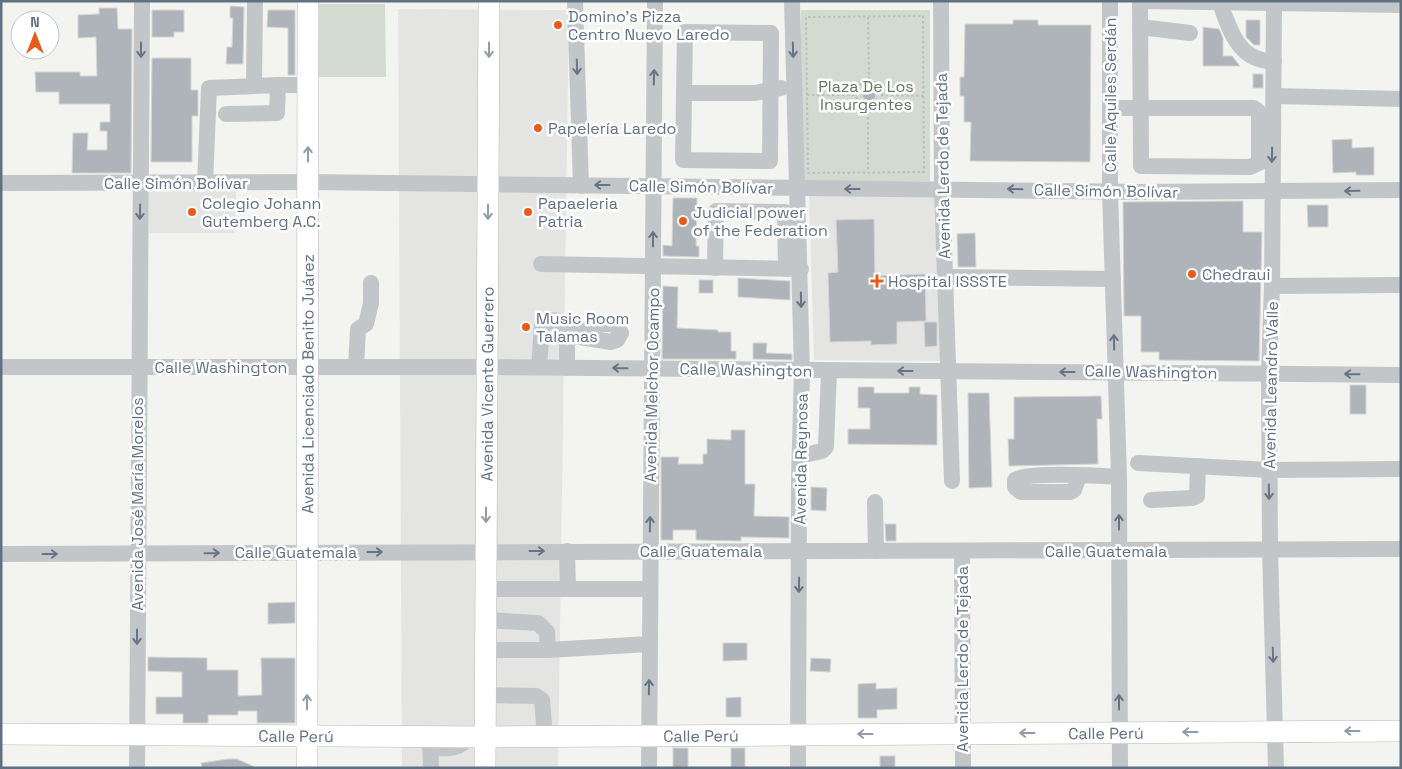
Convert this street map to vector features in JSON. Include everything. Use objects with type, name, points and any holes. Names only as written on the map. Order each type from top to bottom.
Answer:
[{"type":"main road","name":"Avenida Licenciado Benito Juárez","points":[[307,768],[308,1]]},
{"type":"main road","name":"Avenida Vicente Guerrero","points":[[485,768],[477,736],[485,695],[489,1]]},
{"type":"main road","name":"Calle Perú","points":[[1,734],[307,734],[430,742],[477,736],[1401,731]]},
{"type":"street","name":"Avenida José María Morelos","points":[[137,768],[138,367],[142,1]]},
{"type":"street","points":[[254,86],[255,1]]},
{"type":"street","points":[[575,1],[580,186]]},
{"type":"street","name":"Avenida Melchor Ocampo","points":[[649,768],[655,1]]},
{"type":"street","name":"Avenida Reynosa","points":[[792,1],[798,94],[794,269],[802,371],[798,768]]},
{"type":"street","name":"Avenida Lerdo de Tejada","points":[[941,1],[942,188],[952,481]]},
{"type":"street","name":"Calle Aquiles Serdán","points":[[1110,1],[1110,191],[1119,477],[1120,768]]},
{"type":"street","points":[[1110,108],[1140,108],[1254,108],[1259,112],[1265,131],[1259,163],[1250,167],[1140,166],[1140,108],[1140,1],[1401,5]]},
{"type":"street","name":"Avenida Leandro Valle","points":[[1274,2],[1274,96],[1265,131],[1271,192],[1272,286],[1269,373],[1269,470],[1276,768]]},
{"type":"street","points":[[1220,3],[1230,31],[1243,50],[1261,61],[1274,61]]},
{"type":"street","points":[[1140,27],[1190,33]]},
{"type":"street","points":[[685,32],[771,33],[771,93],[770,161],[683,160],[685,32]]},
{"type":"street","points":[[226,114],[277,113],[278,85]]},
{"type":"street","points":[[205,183],[209,88],[308,85]]},
{"type":"street","points":[[684,93],[798,94]]},
{"type":"street","points":[[1274,96],[1401,99]]},
{"type":"street","points":[[1163,192],[1164,166]]},
{"type":"street","points":[[1236,167],[1236,192]]},
{"type":"street","name":"Calle Simón Bolívar","points":[[1,183],[308,182],[488,186],[653,185],[797,189],[942,188],[1163,192],[1401,190]]},
{"type":"street","points":[[541,264],[653,268],[794,269],[784,211],[716,211],[715,268]]},
{"type":"street","points":[[946,277],[1113,279]]},
{"type":"street","points":[[356,367],[358,329],[366,324],[371,303],[371,283]]},
{"type":"street","points":[[1272,286],[1401,284]]},
{"type":"street","points":[[539,367],[542,325],[554,320],[563,322],[570,335],[568,368]]},
{"type":"street","name":"Calle Washington","points":[[1,367],[539,367],[802,371],[1401,375]]},
{"type":"street","points":[[800,456],[822,451],[826,447],[829,371]]},
{"type":"street","points":[[1138,463],[1269,470],[1401,469]]},
{"type":"street","points":[[1151,500],[1192,498],[1197,496],[1198,466]]},
{"type":"street","points":[[1079,476],[1119,477]]},
{"type":"street","points":[[875,502],[876,552]]},
{"type":"street","name":"Calle Guatemala","points":[[1,554],[486,551],[1119,552],[1401,550]]},
{"type":"street","points":[[568,551],[568,589]]},
{"type":"street","name":"Avenida Lerdo de Tejada","points":[[962,551],[962,768]]},
{"type":"street","points":[[486,589],[650,589]]},
{"type":"street","points":[[486,620],[538,622],[548,632],[548,650]]},
{"type":"street","points":[[485,650],[548,650],[649,644]]},
{"type":"street","points":[[485,695],[536,696],[542,700],[545,736]]},
{"type":"street","points":[[430,742],[431,768]]},
{"type":"path","points":[[923,16],[924,172],[808,173],[798,94],[806,17],[923,16]]},
{"type":"path","points":[[868,17],[868,82]]},
{"type":"path","points":[[868,82],[879,86],[881,95],[879,102],[868,107],[859,102],[856,95],[859,86],[868,82]]},
{"type":"path","points":[[798,94],[856,95]]},
{"type":"path","points":[[881,95],[924,96]]},
{"type":"path","points":[[868,107],[868,172]]},
{"type":"shaded area","points":[[398,9],[569,10],[558,768],[402,768]]},
{"type":"shaded area","name":"Colegio Johann Gutemberg A.C.","points":[[149,191],[236,191],[235,233],[149,233]]},
{"type":"shaded area","name":"Hospital ISSSTE","points":[[809,194],[936,196],[943,361],[814,360]]},
{"type":"green space","points":[[315,4],[385,4],[386,77],[315,77]]},
{"type":"green space","name":"Plaza De Los Insurgentes","points":[[801,10],[930,10],[930,181],[801,181]]},
{"type":"building","points":[[230,6],[244,7],[243,64],[226,64],[227,47],[232,47],[233,18],[230,18]]},
{"type":"building","points":[[99,8],[117,8],[118,29],[132,29],[131,173],[72,173],[73,133],[88,133],[87,150],[107,150],[107,131],[100,131],[100,122],[110,122],[110,104],[59,104],[59,92],[36,92],[35,72],[80,72],[80,76],[97,76],[96,37],[78,38],[78,15],[99,14]]},
{"type":"building","points":[[152,10],[184,10],[184,32],[174,32],[174,37],[152,37]]},
{"type":"building","points":[[268,10],[295,10],[295,75],[288,75],[288,28],[267,27]]},
{"type":"building","points":[[1013,20],[1038,20],[1038,25],[1091,25],[1090,162],[970,161],[971,122],[964,122],[964,96],[960,96],[960,77],[964,77],[965,24],[1013,24]]},
{"type":"building","points":[[1246,20],[1260,20],[1260,45],[1254,45],[1246,37]]},
{"type":"building","points":[[1203,27],[1219,29],[1223,38],[1223,56],[1232,56],[1240,66],[1203,66]]},
{"type":"building","points":[[152,58],[191,58],[191,90],[198,90],[198,116],[192,116],[192,162],[151,162]]},
{"type":"building","points":[[1253,74],[1263,74],[1263,88],[1253,88]]},
{"type":"building","points":[[869,87],[874,89],[876,94],[874,99],[869,101],[864,99],[862,94],[864,89]]},
{"type":"building","points":[[1352,139],[1352,148],[1374,147],[1374,175],[1356,175],[1356,172],[1333,173],[1332,140]]},
{"type":"building","points":[[673,198],[697,198],[696,246],[699,246],[699,257],[663,256],[663,245],[672,246]]},
{"type":"building","name":"Chedraui","points":[[1243,201],[1243,232],[1262,232],[1259,361],[1159,360],[1159,352],[1141,352],[1141,316],[1124,316],[1123,202]]},
{"type":"building","points":[[1307,205],[1328,205],[1328,227],[1308,227]]},
{"type":"building","points":[[874,219],[875,276],[925,274],[926,321],[897,322],[897,344],[871,345],[871,341],[830,342],[828,273],[838,272],[836,220]]},
{"type":"building","points":[[975,233],[976,267],[958,267],[957,234]]},
{"type":"building","points":[[738,278],[790,281],[790,300],[738,297]]},
{"type":"building","points":[[699,280],[713,280],[713,293],[699,293]]},
{"type":"building","points":[[663,286],[678,287],[677,328],[731,332],[731,351],[736,351],[736,359],[662,359]]},
{"type":"building","points":[[924,322],[937,322],[937,346],[925,347]]},
{"type":"building","points":[[753,343],[767,343],[766,353],[792,354],[792,360],[753,359]]},
{"type":"building","points":[[1350,385],[1366,385],[1366,414],[1350,414]]},
{"type":"building","points":[[858,387],[874,387],[874,393],[909,393],[909,387],[920,387],[920,394],[937,395],[937,445],[848,444],[848,429],[870,429],[870,408],[858,408]]},
{"type":"building","points":[[968,393],[989,393],[992,487],[969,488]]},
{"type":"building","points":[[1101,396],[1102,419],[1097,419],[1098,464],[1009,466],[1008,439],[1014,439],[1014,397]]},
{"type":"building","points":[[731,430],[745,430],[745,484],[755,484],[754,516],[789,517],[789,538],[741,537],[741,541],[696,540],[696,530],[673,530],[673,540],[661,540],[661,457],[679,457],[678,464],[703,464],[703,454],[707,454],[707,439],[731,440]]},
{"type":"building","points":[[811,487],[827,488],[826,511],[811,510]]},
{"type":"building","points":[[885,524],[896,524],[896,541],[886,541]]},
{"type":"building","points":[[295,602],[295,623],[268,624],[268,603]]},
{"type":"building","points":[[723,643],[747,643],[747,660],[723,661]]},
{"type":"building","points":[[148,657],[207,658],[207,670],[238,670],[238,696],[262,695],[261,658],[295,658],[295,723],[257,723],[257,711],[238,711],[238,715],[208,715],[208,723],[183,723],[183,714],[156,714],[156,697],[182,697],[182,672],[148,671]]},
{"type":"building","points":[[811,658],[831,659],[830,672],[810,671]]},
{"type":"building","points":[[876,683],[876,689],[897,688],[897,709],[877,710],[877,718],[858,718],[858,684]]},
{"type":"building","points":[[741,697],[741,717],[726,717],[726,698]]},
{"type":"building","points":[[673,748],[688,748],[688,768],[673,768]]},
{"type":"building","points":[[731,748],[745,748],[745,768],[731,768]]},
{"type":"building","points":[[880,756],[895,756],[895,768],[880,768]]},
{"type":"building","points":[[237,759],[257,768],[202,768],[201,763]]},
{"type":"place","name":"Domino's Pizza Centro Nuevo Laredo","points":[[558,25]]},
{"type":"place","name":"Papelería Laredo","points":[[538,128]]},
{"type":"place","name":"Colegio Johann Gutemberg A.C.","points":[[192,212]]},
{"type":"place","name":"Papaeleria Patria","points":[[528,212]]},
{"type":"place","name":"Judicial power of the Federation","points":[[683,221]]},
{"type":"place","name":"Chedraui","points":[[1192,274]]},
{"type":"place","name":"Hospital ISSSTE","points":[[877,281]]},
{"type":"place","name":"Music Room Talamas","points":[[526,327]]}]
